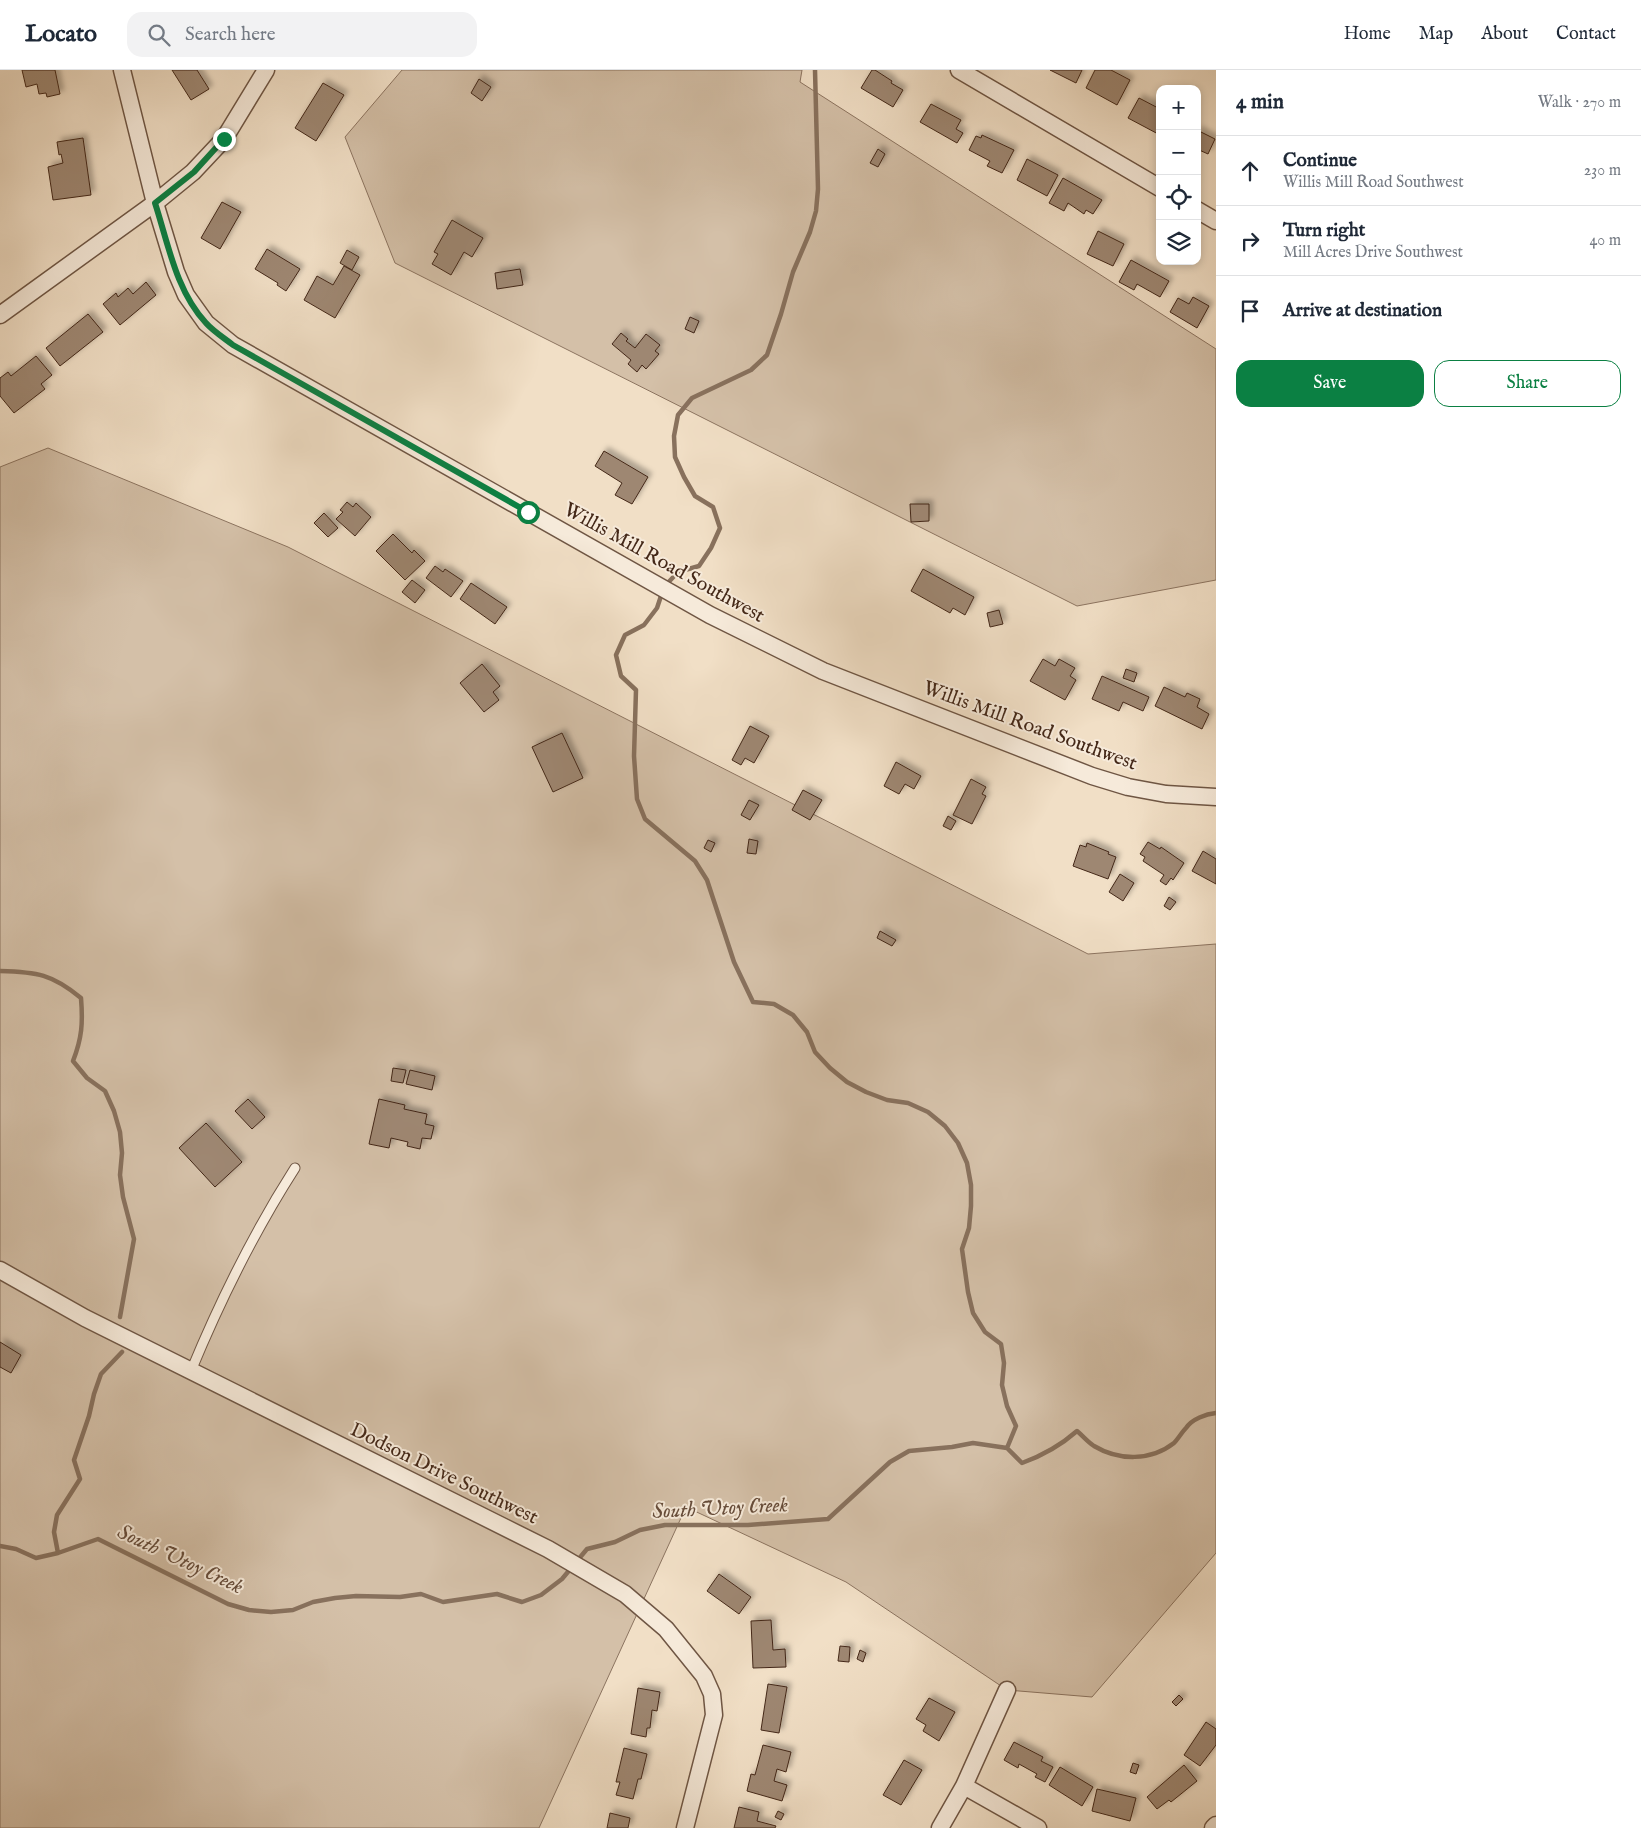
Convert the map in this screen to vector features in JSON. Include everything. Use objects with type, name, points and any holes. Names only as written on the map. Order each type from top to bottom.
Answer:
[{"type":"street","name":"Willis Mill Road Southwest","points":[[122,70],[155,203],[176,272],[186,296],[206,323],[233,345],[710,615],[824,671],[1092,776],[1128,787],[1166,794],[1216,797]]},
{"type":"street","points":[[0,315],[155,203],[194,172],[224,139],[266,70]]},
{"type":"street","points":[[959,70],[1156,186]]},
{"type":"street","points":[[1201,212],[1216,221]]},
{"type":"street","name":"Dodson Drive Southwest","points":[[0,1270],[85,1318],[548,1549],[625,1594],[666,1629],[704,1676],[712,1694],[714,1715],[684,1828]]},
{"type":"street","points":[[940,1828],[964,1786],[1006,1690]]},
{"type":"street","points":[[964,1786],[1038,1828]]},
{"type":"street","points":[[1213,1828],[1216,1825]]},
{"type":"lane","points":[[191,1371],[210,1326],[247,1251],[274,1201],[295,1168]]},
{"type":"shaded area","points":[[402,70],[802,70],[800,82],[1216,349],[1216,580],[1077,606],[395,263],[345,137]]},
{"type":"shaded area","points":[[48,448],[288,547],[1088,954],[1216,944],[1216,1553],[1092,1697],[1007,1690],[846,1582],[686,1507],[539,1828],[0,1828],[0,467]]},
{"type":"building","points":[[22,70],[55,70],[60,94],[47,97],[46,93],[39,94],[37,84],[26,87]]},
{"type":"building","points":[[172,70],[197,70],[209,89],[191,100]]},
{"type":"building","points":[[872,70],[875,70],[903,90],[893,107],[861,88]]},
{"type":"building","points":[[1050,70],[1082,70],[1076,83]]},
{"type":"building","points":[[1095,70],[1111,70],[1130,80],[1117,105],[1086,88]]},
{"type":"building","points":[[479,79],[491,87],[482,101],[471,93]]},
{"type":"building","points":[[323,83],[344,95],[316,141],[295,128]]},
{"type":"building","points":[[1139,98],[1156,107],[1156,133],[1128,118]]},
{"type":"building","points":[[931,104],[961,120],[956,129],[963,133],[957,143],[920,122]]},
{"type":"building","points":[[1201,132],[1215,139],[1208,154],[1201,151]]},
{"type":"building","points":[[982,135],[1014,150],[1002,173],[987,166],[990,161],[969,150],[976,136],[981,138]]},
{"type":"building","points":[[83,138],[91,195],[53,200],[48,167],[63,163],[61,154],[59,155],[57,142]]},
{"type":"building","points":[[878,149],[885,154],[878,167],[870,163]]},
{"type":"building","points":[[1027,159],[1058,175],[1047,196],[1017,180]]},
{"type":"building","points":[[1063,178],[1102,200],[1093,214],[1086,210],[1084,214],[1068,203],[1064,211],[1049,203]]},
{"type":"building","points":[[222,202],[241,212],[220,249],[201,238]]},
{"type":"building","points":[[452,220],[483,238],[472,257],[464,252],[451,275],[432,264],[438,254],[434,252]]},
{"type":"building","points":[[1098,231],[1124,244],[1113,266],[1087,254]]},
{"type":"building","points":[[267,249],[300,269],[286,291],[277,285],[278,283],[255,269]]},
{"type":"building","points":[[347,250],[359,257],[352,270],[340,263]]},
{"type":"building","points":[[1131,260],[1169,281],[1160,297],[1137,284],[1134,290],[1119,282]]},
{"type":"building","points":[[344,266],[360,275],[335,318],[304,300],[317,276],[333,285]]},
{"type":"building","points":[[520,269],[523,285],[497,289],[495,273]]},
{"type":"building","points":[[146,282],[156,295],[120,325],[103,304],[116,293],[118,297],[128,288],[133,294]]},
{"type":"building","points":[[1193,297],[1209,306],[1197,328],[1170,312],[1178,298],[1189,304]]},
{"type":"building","points":[[88,314],[103,332],[60,366],[46,348]]},
{"type":"building","points":[[690,317],[699,321],[694,333],[685,329]]},
{"type":"building","points":[[621,333],[628,339],[626,341],[635,348],[646,334],[660,345],[655,351],[659,354],[646,369],[642,365],[637,372],[628,364],[631,360],[612,344]]},
{"type":"building","points":[[36,356],[52,375],[41,384],[45,389],[14,413],[0,396],[0,378],[8,372],[11,376]]},
{"type":"building","points":[[604,451],[648,477],[632,504],[615,495],[622,483],[595,466]]},
{"type":"building","points":[[347,502],[353,507],[356,503],[371,517],[355,536],[336,519],[343,512],[340,510]]},
{"type":"building","points":[[910,504],[929,504],[929,521],[911,522]]},
{"type":"building","points":[[324,513],[338,528],[328,537],[314,523]]},
{"type":"building","points":[[393,534],[412,553],[414,550],[425,561],[405,580],[376,551]]},
{"type":"building","points":[[435,566],[443,572],[445,569],[463,581],[451,597],[426,578]]},
{"type":"building","points":[[923,569],[974,597],[965,615],[953,608],[950,613],[911,591]]},
{"type":"building","points":[[412,580],[425,590],[415,603],[402,592]]},
{"type":"building","points":[[471,583],[507,607],[495,624],[460,599]]},
{"type":"building","points":[[999,610],[1003,624],[990,627],[987,613]]},
{"type":"building","points":[[1043,659],[1055,666],[1059,659],[1075,668],[1070,676],[1076,680],[1065,700],[1030,681]]},
{"type":"building","points":[[482,664],[500,686],[493,692],[499,700],[484,712],[460,683]]},
{"type":"building","points":[[1126,669],[1137,673],[1134,682],[1123,678]]},
{"type":"building","points":[[1102,676],[1149,697],[1143,711],[1123,702],[1119,711],[1092,699]]},
{"type":"building","points":[[1164,687],[1185,697],[1187,693],[1200,699],[1197,707],[1209,714],[1202,729],[1155,706]]},
{"type":"building","points":[[750,726],[769,736],[754,763],[745,758],[741,765],[732,760]]},
{"type":"building","points":[[562,733],[583,778],[553,792],[532,747]]},
{"type":"building","points":[[896,762],[921,776],[914,789],[905,784],[899,794],[884,786]]},
{"type":"building","points":[[971,779],[986,787],[982,794],[986,796],[972,824],[953,815]]},
{"type":"building","points":[[803,790],[822,800],[810,820],[792,810]]},
{"type":"building","points":[[749,800],[759,805],[750,820],[741,815]]},
{"type":"building","points":[[948,816],[956,821],[951,830],[943,826]]},
{"type":"building","points":[[749,839],[758,841],[756,854],[747,853]]},
{"type":"building","points":[[708,840],[715,843],[711,852],[704,848]]},
{"type":"building","points":[[1148,842],[1160,849],[1161,847],[1184,863],[1173,880],[1171,878],[1166,885],[1160,881],[1164,875],[1143,861],[1145,857],[1140,854]]},
{"type":"building","points":[[1087,843],[1116,857],[1108,879],[1073,866],[1080,845],[1086,847]]},
{"type":"building","points":[[1203,851],[1216,859],[1216,884],[1192,871]]},
{"type":"building","points":[[1120,874],[1134,883],[1123,901],[1109,892]]},
{"type":"building","points":[[1169,897],[1176,902],[1170,910],[1164,906]]},
{"type":"building","points":[[880,931],[896,940],[892,946],[877,938]]},
{"type":"building","points":[[393,1068],[406,1070],[403,1083],[391,1081]]},
{"type":"building","points":[[410,1070],[435,1076],[432,1090],[406,1084]]},
{"type":"building","points":[[248,1099],[265,1117],[252,1129],[235,1111]]},
{"type":"building","points":[[379,1099],[405,1105],[404,1109],[427,1114],[425,1124],[434,1126],[431,1139],[422,1138],[420,1149],[407,1146],[408,1142],[391,1138],[389,1148],[369,1144]]},
{"type":"building","points":[[206,1123],[242,1162],[215,1187],[179,1148]]},
{"type":"building","points":[[0,1342],[21,1355],[11,1373],[0,1367]]},
{"type":"building","points":[[719,1574],[751,1597],[739,1614],[707,1591]]},
{"type":"building","points":[[771,1620],[773,1650],[785,1649],[786,1667],[753,1668],[751,1621]]},
{"type":"building","points":[[840,1646],[850,1647],[849,1662],[838,1661]]},
{"type":"building","points":[[860,1650],[866,1653],[863,1662],[857,1659]]},
{"type":"building","points":[[768,1684],[787,1687],[779,1733],[761,1730]]},
{"type":"building","points":[[638,1688],[660,1692],[657,1711],[652,1710],[650,1728],[647,1728],[646,1737],[631,1734]]},
{"type":"building","points":[[1179,1695],[1183,1699],[1176,1706],[1172,1702]]},
{"type":"building","points":[[929,1698],[955,1712],[939,1741],[923,1731],[926,1725],[916,1719]]},
{"type":"building","points":[[1206,1722],[1216,1729],[1216,1745],[1200,1766],[1184,1755]]},
{"type":"building","points":[[1014,1742],[1043,1757],[1041,1761],[1053,1767],[1045,1782],[1035,1777],[1037,1774],[1019,1764],[1018,1768],[1004,1760]]},
{"type":"building","points":[[763,1745],[791,1752],[786,1772],[777,1769],[774,1781],[787,1785],[782,1801],[747,1791],[751,1774],[755,1775]]},
{"type":"building","points":[[624,1748],[647,1754],[641,1779],[638,1779],[633,1799],[616,1795],[620,1782],[616,1782]]},
{"type":"building","points":[[904,1760],[922,1770],[901,1805],[883,1795]]},
{"type":"building","points":[[1133,1763],[1139,1765],[1136,1774],[1130,1772]]},
{"type":"building","points":[[1184,1765],[1197,1781],[1171,1802],[1169,1800],[1157,1809],[1147,1797]]},
{"type":"building","points":[[1060,1767],[1093,1787],[1082,1806],[1049,1785]]},
{"type":"building","points":[[1097,1789],[1136,1798],[1130,1821],[1092,1811]]},
{"type":"building","points":[[739,1807],[759,1812],[757,1821],[776,1826],[775,1828],[734,1828]]},
{"type":"building","points":[[778,1811],[784,1814],[781,1820],[775,1817]]},
{"type":"building","points":[[610,1813],[630,1818],[628,1828],[607,1828]]},
{"type":"waterway","points":[[815,70],[818,189],[816,211],[810,232],[793,272],[767,355],[751,370],[692,398],[678,415],[674,436],[675,457],[695,496],[713,507],[720,528],[711,548],[699,566],[678,572],[664,587],[657,608],[644,625],[625,635],[616,655],[621,676],[636,690],[634,756],[637,799],[645,819],[695,861],[707,880],[734,962],[753,1002],[774,1004],[793,1015],[807,1032],[815,1052],[847,1082],[887,1100],[908,1103],[928,1112],[945,1126],[958,1143],[967,1163],[971,1185],[969,1228],[962,1249],[968,1292],[973,1313],[985,1332],[1001,1344],[1004,1363],[1002,1385],[1007,1406],[1016,1426],[1007,1448]]},
{"type":"waterway","points":[[0,971],[24,972],[44,976],[61,984],[81,998],[81,1030],[73,1061],[87,1078],[105,1091],[114,1111],[120,1132],[122,1153],[120,1175],[123,1197],[134,1239],[120,1317]]},
{"type":"waterway","points":[[58,1553],[54,1532],[57,1515],[80,1479],[74,1460],[89,1416],[94,1394],[101,1374],[122,1352]]},
{"type":"waterway","name":"South Utoy Creek","points":[[577,1561],[587,1549],[615,1542],[640,1530],[665,1525],[748,1525],[828,1519],[890,1462],[909,1451],[973,1443],[1007,1448],[1022,1463],[1051,1450],[1077,1431],[1092,1444],[1104,1451],[1124,1456],[1145,1456],[1165,1449],[1174,1443],[1195,1420],[1216,1413]]},
{"type":"waterway","name":"South Utoy Creek","points":[[0,1546],[16,1549],[36,1558],[58,1553],[98,1539],[228,1604],[249,1610],[271,1612],[293,1610],[313,1602],[356,1596],[400,1597],[421,1594],[443,1602],[497,1594],[522,1602],[541,1595],[562,1579],[572,1567]]},
{"type":"route","points":[[224,139],[194,172],[155,203],[176,272],[186,296],[206,323],[233,345],[528,512]]}]
